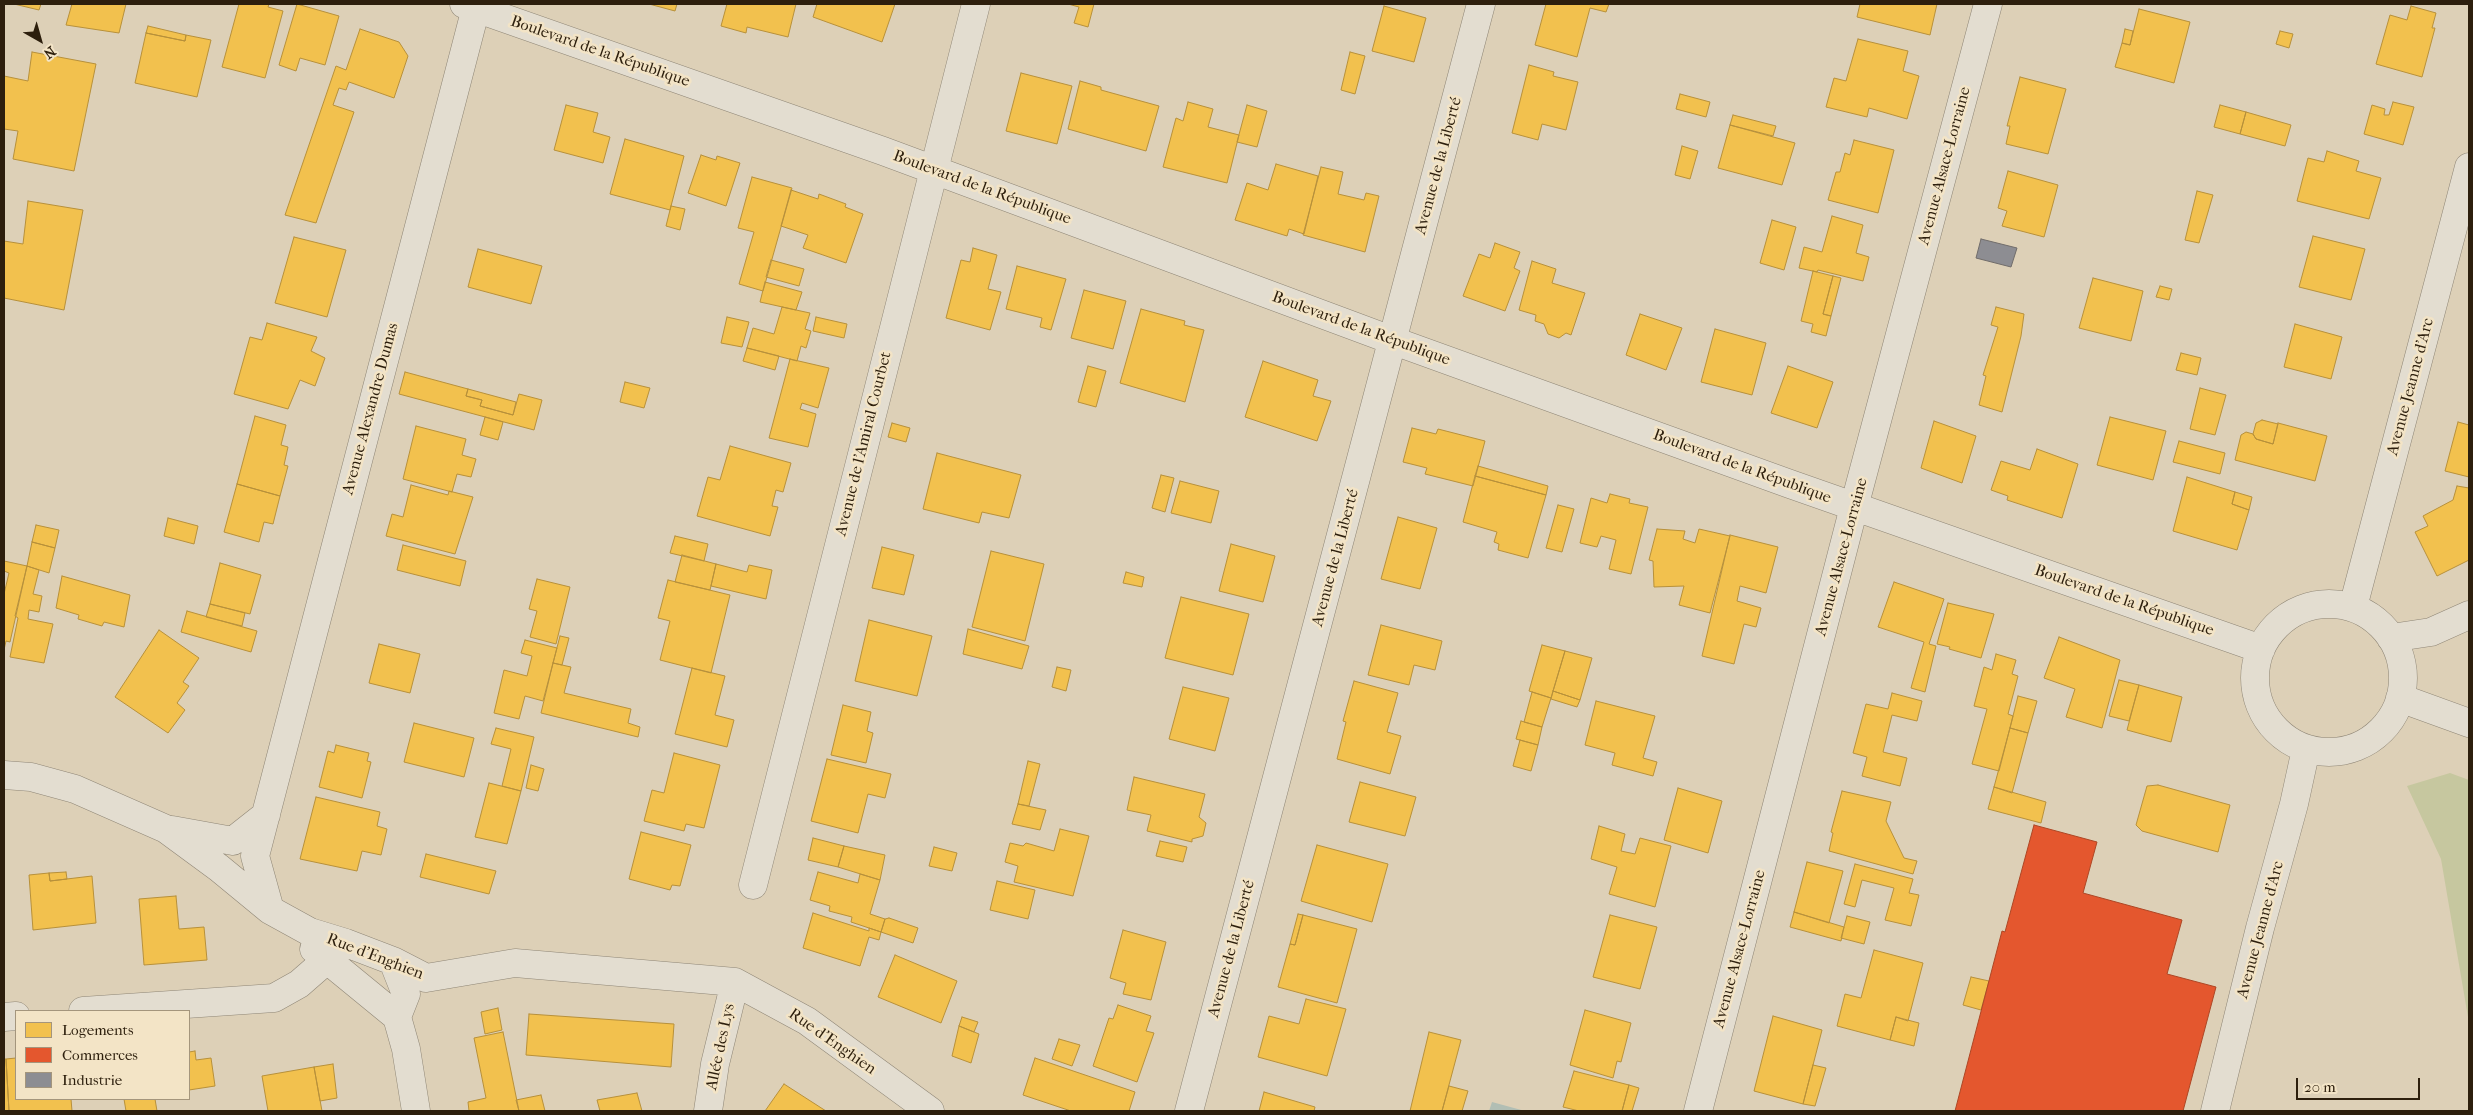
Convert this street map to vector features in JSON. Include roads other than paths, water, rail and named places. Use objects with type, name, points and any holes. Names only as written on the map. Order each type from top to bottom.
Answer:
[{"type":"street","name":"Avenue de l'Amiral Courbet","points":[[753,885],[976,4]]},
{"type":"street","name":"Avenue de la Liberté","points":[[1190,1111],[1394,342],[1481,4]]},
{"type":"street","name":"Avenue Alsace-Lorraine","points":[[1698,1111],[1854,507],[1988,4]]},
{"type":"street","name":"Boulevard de la République","points":[[472,5],[933,170],[1394,342],[1854,507],[2261,648]]},
{"type":"street","name":"Avenue Alexandre Dumas","points":[[270,910],[255,856],[472,5]]},
{"type":"street","name":"Avenue Jeanne d'Arc","points":[[2353,607],[2469,166]]},
{"type":"street","points":[[2324,604],[2353,607],[2375,619],[2391,638],[2400,657],[2402,671],[2400,698],[2390,720],[2374,737],[2353,748],[2330,752],[2306,749],[2288,740],[2272,726],[2261,709],[2255,689],[2255,668],[2261,648],[2273,630],[2289,615],[2309,606],[2324,604]]},
{"type":"street","points":[[2391,638],[2431,632],[2469,615]]},
{"type":"street","points":[[2400,698],[2469,724]]},
{"type":"street","name":"Avenue Jeanne d'Arc","points":[[2215,1111],[2260,928],[2294,804],[2306,749]]},
{"type":"street","name":"Rue d'Enghien","points":[[4,775],[31,777],[75,789],[166,829],[219,868],[270,910],[310,932],[336,952],[393,961],[426,978],[515,963],[735,982],[807,1021],[930,1111]]},
{"type":"street","points":[[166,829],[234,841],[266,815]]},
{"type":"street","points":[[98,1010],[274,998],[299,984],[336,952],[397,1017],[406,1048],[416,1111]]},
{"type":"street","points":[[393,961],[406,994],[397,1017]]},
{"type":"street","name":"Allée des Lys","points":[[708,1111],[714,1064],[735,982]]}]
